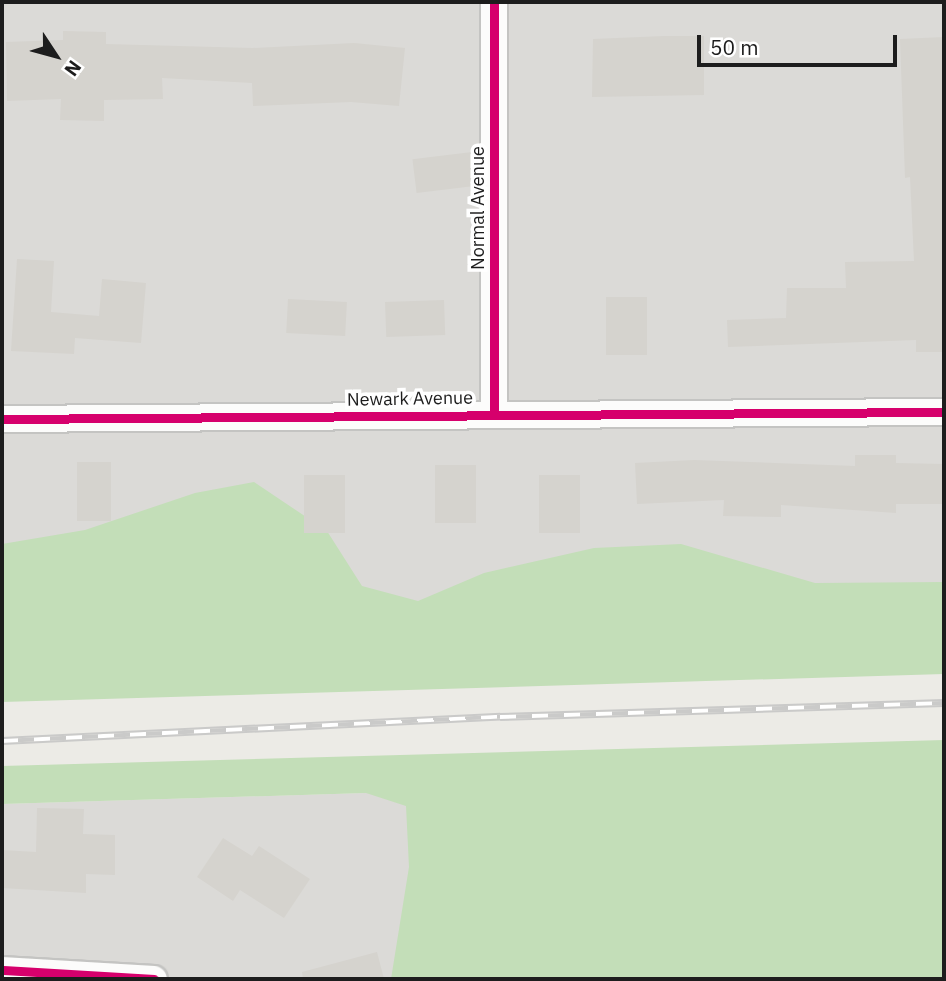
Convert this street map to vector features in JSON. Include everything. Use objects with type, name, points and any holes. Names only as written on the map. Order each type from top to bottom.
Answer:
[{"type":"street","name":"Normal Avenue","points":[[494,2],[494,414]]},
{"type":"street","name":"Newark Avenue","points":[[2,419],[944,412]]},
{"type":"street","points":[[2,970],[155,979]]},
{"type":"shaded area","points":[[2,2],[944,2],[944,657],[2,657]]},
{"type":"shaded area","points":[[366,793],[485,794],[467,979],[2,979],[2,804]]},
{"type":"green space","points":[[254,482],[327,531],[362,586],[418,601],[484,573],[594,548],[681,544],[815,583],[944,582],[944,674],[2,702],[2,544],[85,530],[195,493]]},
{"type":"green space","points":[[944,740],[944,979],[391,979],[409,867],[406,806],[366,793],[2,804],[2,766]]},
{"type":"building","points":[[63,31],[106,32],[106,44],[252,48],[354,43],[405,48],[399,106],[351,102],[253,106],[252,83],[162,78],[163,99],[104,100],[104,121],[60,120],[61,99],[7,101],[6,42],[63,40]]},
{"type":"building","points":[[704,36],[704,95],[592,97],[593,39]]},
{"type":"building","points":[[944,37],[944,352],[916,352],[916,340],[728,347],[727,320],[786,318],[787,288],[846,288],[845,262],[914,261],[910,177],[905,178],[900,39]]},
{"type":"building","points":[[472,152],[476,186],[417,193],[412,159]]},
{"type":"building","points":[[17,259],[54,261],[51,312],[99,316],[102,279],[146,283],[141,343],[75,338],[74,354],[11,351]]},
{"type":"building","points":[[606,297],[647,297],[647,355],[606,355]]},
{"type":"building","points":[[288,299],[347,302],[345,336],[286,333]]},
{"type":"building","points":[[444,300],[445,335],[386,337],[385,302]]},
{"type":"building","points":[[855,455],[896,455],[896,463],[944,464],[944,504],[896,504],[896,513],[781,505],[781,517],[723,516],[724,500],[637,504],[635,463],[694,460],[855,466]]},
{"type":"building","points":[[77,462],[111,462],[111,521],[77,521]]},
{"type":"building","points":[[435,465],[476,465],[476,523],[435,523]]},
{"type":"building","points":[[304,475],[345,475],[345,533],[304,533]]},
{"type":"building","points":[[539,475],[580,475],[580,533],[539,533]]},
{"type":"building","points":[[37,808],[84,809],[83,834],[115,835],[115,875],[86,874],[86,893],[2,888],[2,850],[36,852]]},
{"type":"building","points":[[223,838],[252,856],[259,846],[310,879],[284,918],[240,890],[233,901],[197,877]]},
{"type":"building","points":[[377,952],[384,979],[303,979],[302,972]]},
{"type":"railway","points":[[2,741],[500,717],[944,703]]},
{"type":"cycle path","points":[[494,2],[494,414]]},
{"type":"cycle path","points":[[2,419],[944,412]]},
{"type":"cycle path","points":[[2,970],[154,979]]}]
